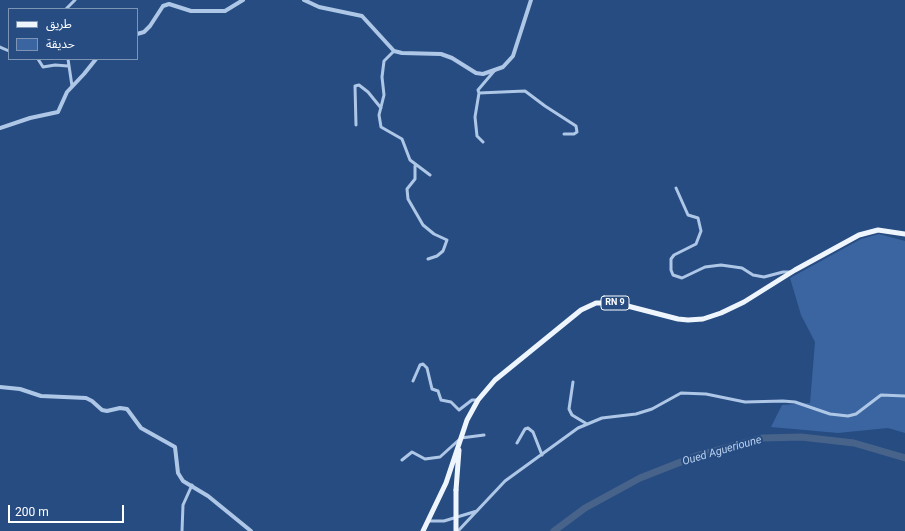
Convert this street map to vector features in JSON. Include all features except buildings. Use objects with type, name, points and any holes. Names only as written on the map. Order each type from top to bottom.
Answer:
[{"type":"main road","name":"RN 9","points":[[423,531],[446,483],[467,420],[478,400],[495,380],[576,314],[590,305],[616,303],[678,319],[696,320],[721,313],[731,308],[792,272],[864,233],[887,230],[905,234]]},
{"type":"main road","points":[[457,531],[456,490],[460,441]]},
{"type":"street","points":[[67,8],[75,0]]},
{"type":"street","points":[[138,34],[144,32],[150,26],[163,6],[169,4],[191,11],[225,11],[243,0]]},
{"type":"street","points":[[304,0],[319,7],[362,16],[394,51],[402,54],[441,54],[452,58],[476,73],[483,74],[495,70],[509,62],[513,56],[531,0]]},
{"type":"street","points":[[394,51],[384,61],[382,77],[384,95],[379,115],[381,127],[402,139],[410,160],[415,166],[430,175]]},
{"type":"street","points":[[39,60],[44,67],[55,65],[68,66]]},
{"type":"street","points":[[68,60],[72,86]]},
{"type":"street","points":[[0,128],[30,118],[58,112],[67,92],[95,60]]},
{"type":"street","points":[[483,142],[477,136],[475,124],[478,90],[495,70]]},
{"type":"street","points":[[356,125],[355,86],[359,85],[368,92],[381,108]]},
{"type":"street","points":[[478,93],[525,91],[550,110],[576,126],[577,132],[574,134],[564,134]]},
{"type":"street","points":[[415,166],[415,179],[407,189],[408,199],[422,225],[434,234],[447,240],[443,251],[437,256],[428,259]]},
{"type":"street","points":[[676,188],[688,215],[698,218],[701,231],[696,244],[674,255],[671,259],[671,270],[673,275],[677,278],[682,278],[705,267],[721,265],[742,268],[752,275],[764,277],[782,272],[792,272]]},
{"type":"street","points":[[413,381],[420,366],[423,364],[427,368],[432,389],[438,391],[441,400],[451,402],[458,410],[472,400],[478,400]]},
{"type":"street","points":[[573,382],[568,409],[572,415],[587,424]]},
{"type":"street","points":[[0,388],[11,387],[41,396],[86,398],[102,410],[107,411],[120,408],[127,409],[141,428],[175,447],[178,473],[183,481],[192,485],[251,531]]},
{"type":"street","points":[[457,531],[505,480],[578,428],[613,415],[636,414],[652,409],[680,394],[706,394],[744,402],[795,402],[830,414],[848,416],[856,414],[881,395],[905,396]]},
{"type":"street","points":[[517,443],[525,429],[528,428],[533,432],[542,454]]},
{"type":"street","points":[[402,460],[412,452],[424,459],[440,458],[460,441],[484,435]]},
{"type":"street","points":[[182,531],[183,505],[192,485]]},
{"type":"street","points":[[428,521],[444,521],[477,511]]},
{"type":"green space","points":[[879,234],[905,241],[905,433],[888,428],[838,433],[771,427],[782,405],[810,403],[815,342],[801,315],[790,278],[861,239]]},
{"type":"waterway","name":"Oued Aguerioune","points":[[554,531],[585,508],[640,478],[696,456],[763,438],[801,437],[854,443],[905,458]]}]
